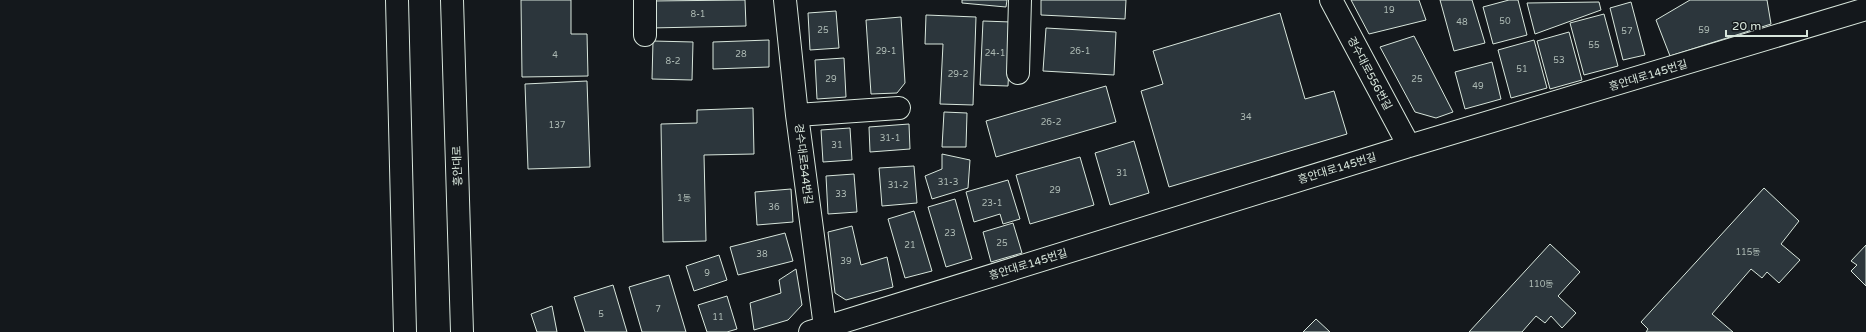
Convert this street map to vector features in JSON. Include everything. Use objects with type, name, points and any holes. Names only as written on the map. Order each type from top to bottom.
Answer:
[{"type":"street","points":[[397,0],[404,332]]},
{"type":"street","name":"흥안대로","points":[[452,0],[462,332]]},
{"type":"street","points":[[645,35],[646,0]]},
{"type":"street","name":"경수대로544번길","points":[[785,0],[817,330]]},
{"type":"street","points":[[1018,73],[1020,0]]},
{"type":"street","name":"경수대로556번길","points":[[1331,0],[1409,146]]},
{"type":"street","name":"흥안대로145번길","points":[[817,330],[1409,146],[1866,9]]},
{"type":"street","points":[[797,115],[899,108]]},
{"type":"building","points":[[521,0],[571,0],[571,34],[587,34],[588,76],[522,77]]},
{"type":"building","points":[[745,0],[746,26],[650,28],[650,1]]},
{"type":"building","points":[[962,0],[1007,0],[1006,7],[962,3]]},
{"type":"building","points":[[1041,0],[1126,0],[1125,19],[1041,15]]},
{"type":"building","points":[[1351,0],[1419,0],[1426,20],[1369,34]]},
{"type":"building","points":[[1440,0],[1472,0],[1485,43],[1454,51]]},
{"type":"building","points":[[1509,0],[1518,0],[1527,35],[1493,44],[1483,7]]},
{"type":"building","points":[[1690,0],[1767,0],[1771,24],[1670,56],[1656,20]]},
{"type":"building","points":[[1599,2],[1601,10],[1535,34],[1527,3]]},
{"type":"building","points":[[1631,2],[1645,55],[1623,60],[1610,8]]},
{"type":"building","points":[[836,11],[839,48],[810,50],[808,13]]},
{"type":"building","points":[[1280,13],[1305,99],[1334,91],[1347,134],[1169,187],[1141,91],[1163,84],[1153,51]]},
{"type":"building","points":[[1604,14],[1618,66],[1584,75],[1570,23]]},
{"type":"building","points":[[926,15],[976,17],[973,105],[940,104],[943,44],[925,44]]},
{"type":"building","points":[[901,17],[905,83],[897,93],[871,94],[866,20]]},
{"type":"building","points":[[983,21],[1011,22],[1008,86],[980,85]]},
{"type":"building","points":[[1046,28],[1116,32],[1114,75],[1043,71]]},
{"type":"building","points":[[1569,32],[1582,80],[1550,89],[1537,41]]},
{"type":"building","points":[[1414,36],[1453,112],[1436,118],[1415,112],[1380,47]]},
{"type":"building","points":[[769,40],[769,67],[713,69],[713,42]]},
{"type":"building","points":[[1534,40],[1547,88],[1511,98],[1498,50]]},
{"type":"building","points":[[653,41],[693,42],[692,80],[652,79]]},
{"type":"building","points":[[844,58],[846,97],[817,99],[815,60]]},
{"type":"building","points":[[1492,62],[1501,99],[1465,109],[1455,72]]},
{"type":"building","points":[[587,81],[590,167],[528,169],[525,84]]},
{"type":"building","points":[[1106,86],[1116,122],[996,157],[986,121]]},
{"type":"building","points":[[753,108],[754,154],[704,155],[706,241],[663,242],[661,124],[697,123],[697,110]]},
{"type":"building","points":[[944,112],[967,113],[966,147],[942,147]]},
{"type":"building","points":[[909,124],[910,149],[870,152],[869,127]]},
{"type":"building","points":[[850,128],[852,160],[823,162],[821,130]]},
{"type":"building","points":[[1134,141],[1149,193],[1110,205],[1095,153]]},
{"type":"building","points":[[942,154],[970,160],[968,188],[932,199],[925,176],[942,169]]},
{"type":"building","points":[[1080,157],[1094,205],[1030,224],[1016,175]]},
{"type":"building","points":[[914,166],[917,203],[882,206],[879,168]]},
{"type":"building","points":[[854,174],[857,212],[828,214],[826,176]]},
{"type":"building","points":[[1008,180],[1020,219],[1003,224],[1000,214],[974,222],[966,192]]},
{"type":"building","points":[[1764,188],[1799,221],[1781,244],[1800,260],[1779,283],[1767,272],[1762,278],[1751,269],[1712,314],[1733,332],[1646,332],[1648,329],[1641,322]]},
{"type":"building","points":[[791,189],[793,222],[757,225],[755,192]]},
{"type":"building","points":[[955,199],[972,259],[946,267],[928,207]]},
{"type":"building","points":[[914,211],[932,271],[905,278],[888,219]]},
{"type":"building","points":[[1013,223],[1022,253],[991,262],[983,232]]},
{"type":"building","points":[[852,226],[861,265],[887,257],[893,287],[846,300],[835,293],[828,232]]},
{"type":"building","points":[[785,233],[793,261],[738,275],[730,247]]},
{"type":"building","points":[[1550,244],[1580,272],[1558,296],[1576,313],[1562,328],[1551,316],[1545,323],[1536,316],[1522,332],[1469,332]]},
{"type":"building","points":[[1866,245],[1866,286],[1851,271],[1857,265],[1851,261]]},
{"type":"building","points":[[719,255],[727,280],[694,291],[686,266]]},
{"type":"building","points":[[796,269],[802,305],[788,320],[754,330],[750,303],[781,293],[779,280]]},
{"type":"building","points":[[669,275],[686,332],[642,332],[629,287]]},
{"type":"building","points":[[613,285],[627,332],[585,332],[574,297]]},
{"type":"building","points":[[727,296],[737,329],[727,332],[707,332],[698,305]]},
{"type":"building","points":[[552,306],[557,332],[537,332],[531,314]]},
{"type":"building","points":[[1316,319],[1330,332],[1303,332]]}]
